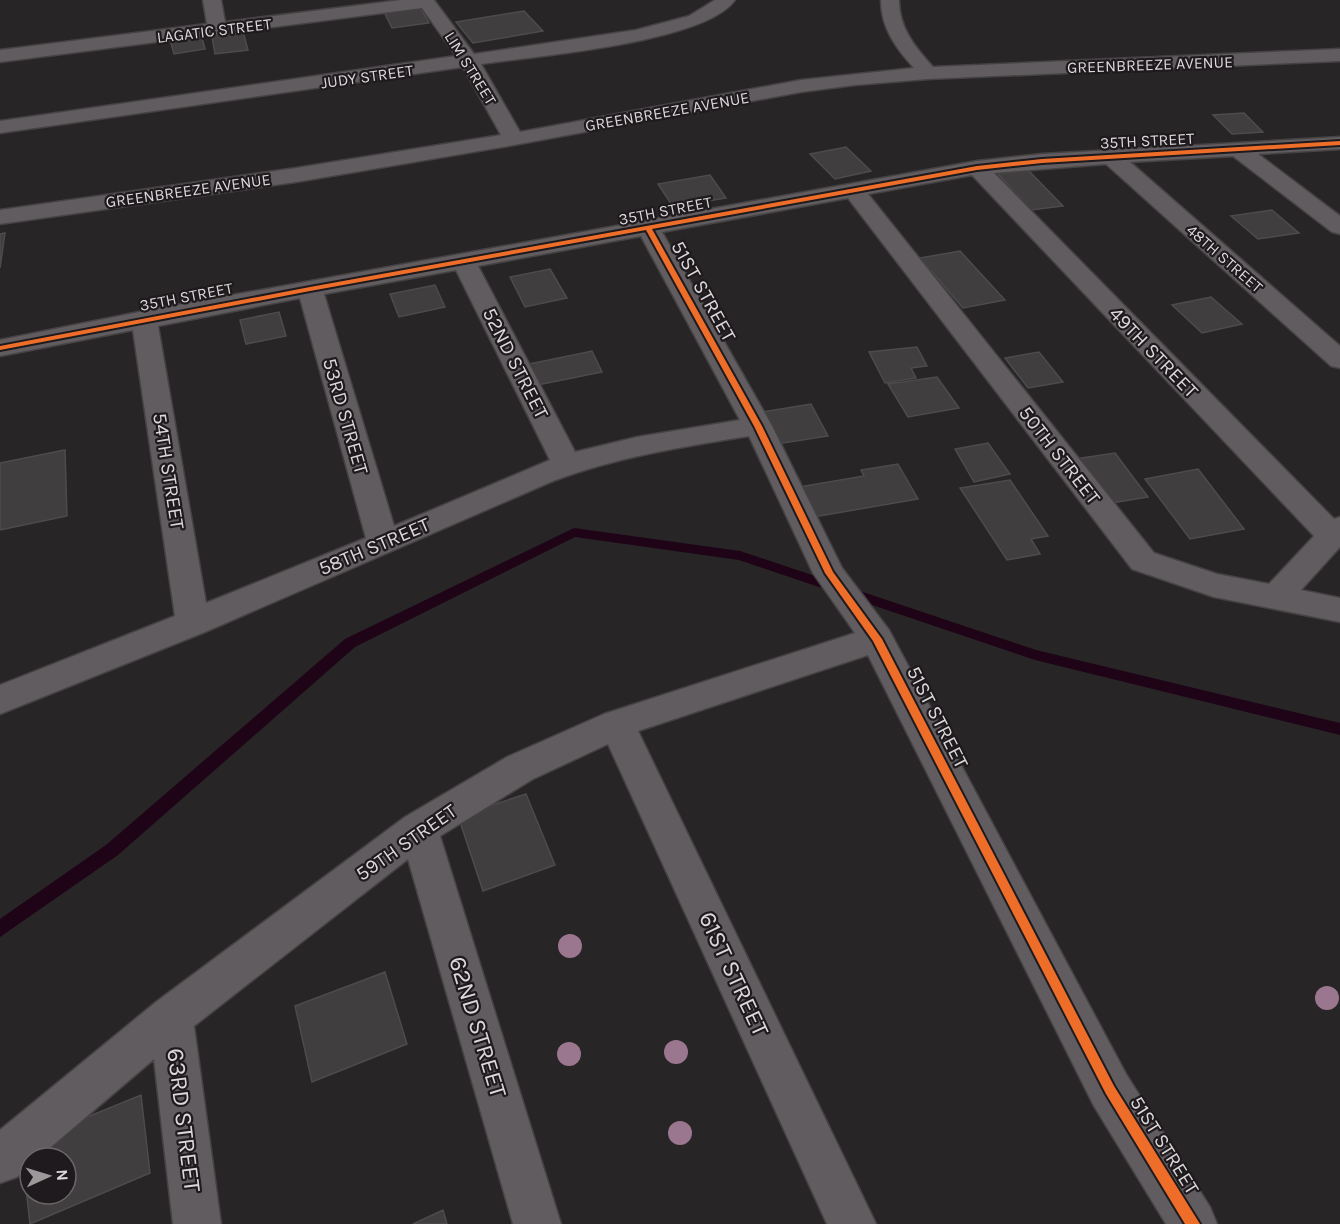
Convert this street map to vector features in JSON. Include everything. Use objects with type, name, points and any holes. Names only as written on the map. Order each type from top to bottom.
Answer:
[{"type":"street","points":[[212,0],[217,30]]},
{"type":"street","name":"JUDY STREET","points":[[0,128],[470,62],[636,36],[688,23],[718,8],[726,0]]},
{"type":"street","points":[[890,0],[889,14],[903,43],[928,73]]},
{"type":"street","name":"LAGATIC STREET","points":[[0,56],[217,30],[426,1]]},
{"type":"street","name":"LIM STREET","points":[[426,1],[470,62],[514,139]]},
{"type":"street","name":"GREENBREEZE AVENUE","points":[[0,217],[284,177],[514,139],[801,86],[928,73],[1340,55]]},
{"type":"street","name":"35TH STREET","points":[[0,348],[144,319],[976,168],[1042,160],[1340,143]]},
{"type":"street","points":[[1237,149],[1340,227]]},
{"type":"street","name":"48TH STREET","points":[[1111,157],[1340,360]]},
{"type":"street","name":"49TH STREET","points":[[976,168],[1336,532]]},
{"type":"street","name":"50TH STREET","points":[[852,189],[1143,561],[1214,585],[1340,610]]},
{"type":"street","name":"51ST STREET","points":[[648,228],[758,426],[829,573],[866,624],[1110,1090],[1193,1224]]},
{"type":"street","name":"52ND STREET","points":[[464,262],[567,465]]},
{"type":"street","name":"53RD STREET","points":[[310,289],[383,543]]},
{"type":"street","name":"54TH STREET","points":[[144,319],[193,622]]},
{"type":"street","name":"58TH STREET","points":[[0,700],[193,622],[383,543],[473,502],[567,465],[641,445],[758,426]]},
{"type":"street","points":[[1275,598],[1336,532]]},
{"type":"street","name":"59TH STREET","points":[[0,1160],[171,1017],[419,829],[520,768],[617,724],[866,624]]},
{"type":"street","name":"61ST STREET","points":[[617,724],[852,1224]]},
{"type":"street","name":"62ND STREET","points":[[419,829],[537,1224]]},
{"type":"street","name":"63RD STREET","points":[[171,1017],[198,1224]]},
{"type":"building","points":[[419,5],[429,23],[392,28],[383,10]]},
{"type":"building","points":[[524,11],[543,31],[473,43],[456,22]]},
{"type":"building","points":[[242,28],[248,50],[215,54],[211,32]]},
{"type":"building","points":[[202,38],[205,49],[174,54],[171,43]]},
{"type":"building","points":[[1244,113],[1263,132],[1232,134],[1213,115]]},
{"type":"building","points":[[846,147],[871,171],[835,179],[810,154]]},
{"type":"building","points":[[1028,170],[1063,206],[1031,210],[998,174]]},
{"type":"building","points":[[710,175],[726,198],[673,207],[658,184]]},
{"type":"building","points":[[1272,210],[1299,233],[1258,239],[1231,216]]},
{"type":"building","points":[[5,233],[0,268],[0,234]]},
{"type":"building","points":[[960,251],[1005,300],[963,308],[920,258]]},
{"type":"building","points":[[550,269],[567,298],[525,307],[510,277]]},
{"type":"building","points":[[435,285],[445,307],[399,317],[390,294]]},
{"type":"building","points":[[1211,297],[1242,324],[1202,333],[1172,305]]},
{"type":"building","points":[[279,312],[286,336],[246,344],[240,320]]},
{"type":"building","points":[[917,347],[927,366],[911,368],[916,378],[885,383],[869,352]]},
{"type":"building","points":[[592,351],[602,372],[538,385],[529,364]]},
{"type":"building","points":[[1039,352],[1063,382],[1028,388],[1005,358]]},
{"type":"building","points":[[937,377],[959,408],[908,417],[888,384]]},
{"type":"building","points":[[811,404],[828,436],[777,444],[762,412]]},
{"type":"building","points":[[988,443],[1010,474],[974,482],[955,449]]},
{"type":"building","points":[[65,450],[67,516],[0,530],[0,463]]},
{"type":"building","points":[[1115,453],[1148,497],[1100,505],[1068,460]]},
{"type":"building","points":[[898,464],[918,499],[808,518],[793,488],[864,476],[861,470]]},
{"type":"building","points":[[1198,469],[1244,529],[1190,539],[1145,479]]},
{"type":"building","points":[[1010,480],[1048,536],[1031,539],[1040,554],[1007,560],[960,488]]},
{"type":"building","points":[[526,794],[555,865],[483,891],[458,816]]},
{"type":"building","points":[[385,972],[407,1044],[312,1082],[295,1006]]},
{"type":"building","points":[[141,1095],[150,1173],[78,1204],[78,1146],[21,1146],[21,1144]]},
{"type":"building","points":[[28,1206],[72,1206],[30,1224]]},
{"type":"building","points":[[443,1210],[447,1224],[413,1224]]},
{"type":"waterway","points":[[0,929],[112,850],[350,643],[574,532],[740,556],[1035,655],[1340,729]]},
{"type":"cycle path","points":[[0,348],[310,289],[977,168],[1042,161],[1340,143]]},
{"type":"cycle path","points":[[648,228],[758,426],[829,573],[877,639],[1110,1090],[1193,1224]]}]
